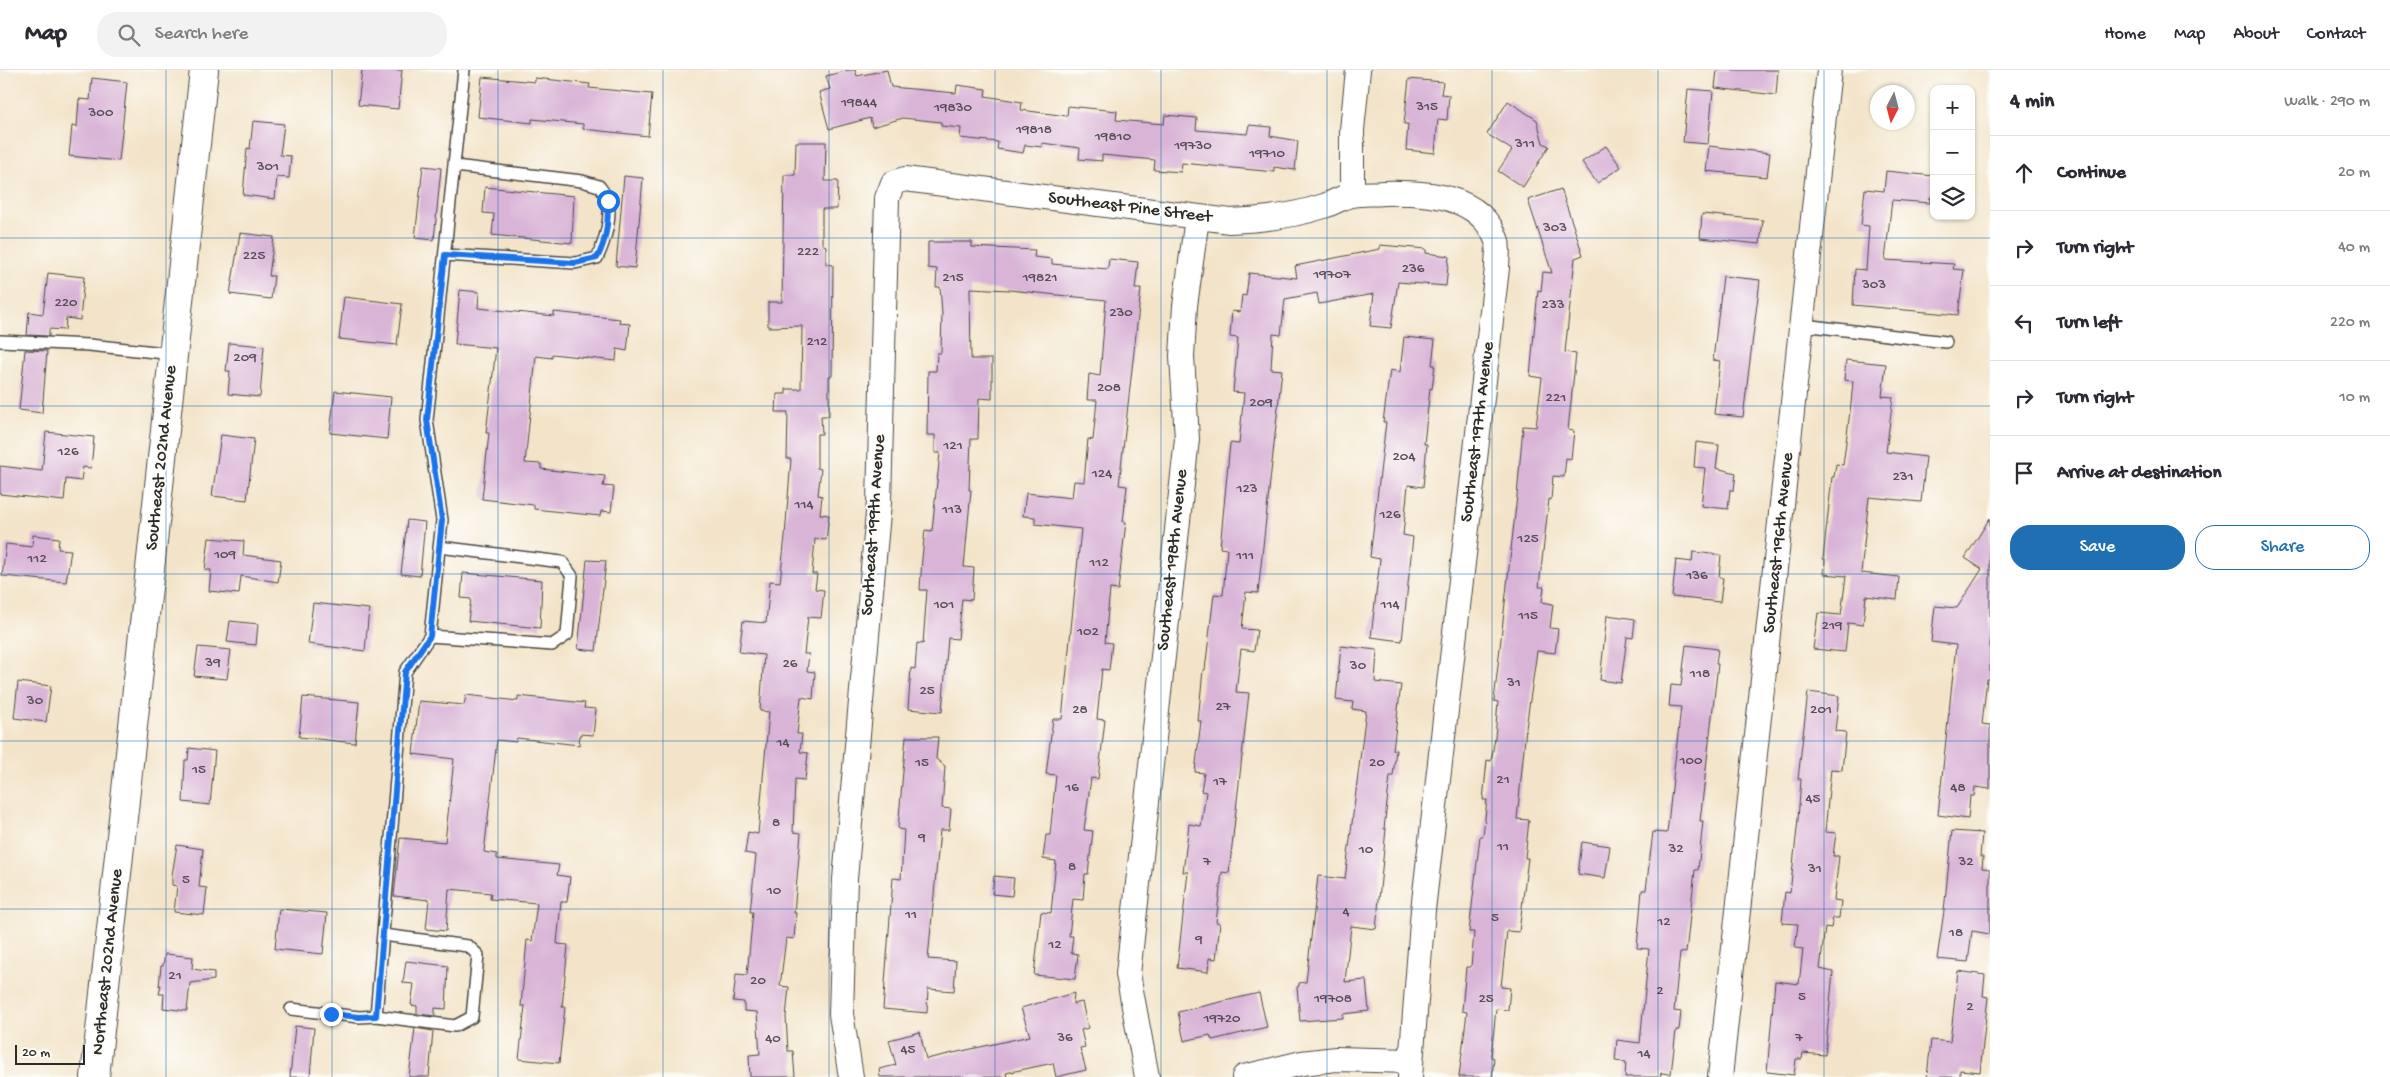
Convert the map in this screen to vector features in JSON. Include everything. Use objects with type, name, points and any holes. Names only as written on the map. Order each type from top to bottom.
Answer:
[{"type":"main road","name":"Southeast 202nd Avenue","points":[[120,847],[204,70]]},
{"type":"main road","name":"Northeast 202nd Avenue","points":[[95,1077],[120,847]]},
{"type":"street","points":[[1352,195],[1352,130],[1358,70]]},
{"type":"street","name":"Southeast 196th Avenue","points":[[1720,1077],[1830,70]]},
{"type":"street","name":"Southeast Pine Street","points":[[905,179],[1197,218],[1258,220],[1304,212],[1352,195]]},
{"type":"street","name":"Southeast 199th Avenue","points":[[851,1077],[841,1014],[845,879],[879,502],[887,198],[894,183],[905,179]]},
{"type":"street","name":"Southeast 197th Avenue","points":[[1352,195],[1397,193],[1442,196],[1459,201],[1482,218],[1498,242],[1497,268],[1423,910],[1410,1069]]},
{"type":"street","name":"Southeast 198th Avenue","points":[[1148,1077],[1128,974],[1187,439],[1182,356],[1197,218]]},
{"type":"street","points":[[1244,1077],[1302,1063],[1336,1060],[1410,1069]]},
{"type":"lane","points":[[376,1016],[405,672],[430,636],[442,520],[427,420],[464,70]]},
{"type":"lane","points":[[445,255],[575,263],[597,258],[604,245],[608,222],[608,201],[600,186],[582,181],[455,166]]},
{"type":"lane","points":[[1803,325],[1946,342]]},
{"type":"lane","points":[[0,341],[89,345],[174,354]]},
{"type":"lane","points":[[430,636],[552,645],[567,635],[572,576],[562,562],[439,547]]},
{"type":"lane","points":[[291,1009],[359,1017],[376,1016],[455,1026],[472,1017],[478,955],[468,946],[383,935]]},
{"type":"building","points":[[362,70],[402,70],[398,109],[358,105]]},
{"type":"building","points":[[855,70],[857,76],[887,70],[891,87],[956,93],[957,85],[986,89],[985,96],[1022,102],[1021,110],[1067,116],[1068,106],[1117,111],[1116,120],[1164,124],[1165,115],[1197,118],[1196,130],[1247,134],[1249,125],[1271,127],[1270,136],[1298,141],[1295,170],[1274,167],[1274,172],[1182,163],[1181,172],[1154,170],[1155,160],[1102,155],[1102,161],[1079,159],[1080,148],[1042,143],[1042,147],[1025,145],[1023,153],[997,149],[998,142],[960,138],[961,128],[941,126],[941,122],[903,118],[872,127],[870,118],[829,129],[819,92],[830,89],[826,76]]},
{"type":"building","points":[[1717,70],[1778,70],[1776,95],[1715,88]]},
{"type":"building","points":[[482,77],[535,82],[535,78],[590,84],[589,88],[652,94],[648,136],[583,129],[583,124],[532,119],[532,123],[478,117]]},
{"type":"building","points":[[92,78],[127,82],[119,161],[69,156],[72,126],[77,127],[79,99],[90,100]]},
{"type":"building","points":[[1409,79],[1443,82],[1441,94],[1449,95],[1447,120],[1438,119],[1435,153],[1406,150],[1408,124],[1404,124]]},
{"type":"building","points":[[1688,89],[1713,91],[1708,144],[1683,142]]},
{"type":"building","points":[[1508,101],[1537,120],[1543,143],[1549,146],[1523,187],[1498,171],[1512,150],[1487,134]]},
{"type":"building","points":[[253,121],[284,124],[280,155],[291,156],[289,178],[277,177],[275,199],[243,195],[247,148],[250,149]]},
{"type":"building","points":[[796,142],[826,142],[825,181],[838,181],[837,209],[822,209],[822,244],[826,246],[826,264],[833,265],[832,376],[829,376],[829,416],[821,416],[822,434],[817,434],[817,468],[821,469],[818,495],[822,496],[820,514],[829,515],[826,540],[815,539],[812,574],[817,574],[815,589],[824,590],[821,618],[808,617],[804,654],[809,654],[807,671],[815,672],[813,699],[801,697],[797,734],[802,734],[800,752],[808,753],[805,780],[795,779],[793,832],[801,833],[794,913],[796,913],[794,939],[786,938],[780,986],[789,987],[786,1017],[788,1051],[793,1051],[795,1077],[750,1077],[749,1055],[760,1054],[757,1012],[744,1011],[744,1002],[733,1001],[736,974],[747,975],[753,912],[750,912],[756,855],[745,853],[748,832],[758,834],[769,712],[760,711],[764,655],[739,652],[743,621],[766,623],[770,581],[780,582],[791,459],[787,459],[788,412],[776,412],[777,394],[786,394],[786,389],[801,389],[802,326],[768,327],[768,302],[782,302],[784,175],[795,175]]},
{"type":"building","points":[[1606,146],[1621,167],[1597,183],[1582,162]]},
{"type":"building","points":[[1709,146],[1770,153],[1767,177],[1706,171]]},
{"type":"building","points":[[423,166],[441,168],[434,240],[415,238]]},
{"type":"building","points":[[1886,171],[1930,176],[1930,203],[1892,200],[1885,260],[1954,264],[1953,269],[1964,270],[1958,315],[1853,305],[1855,269],[1866,270],[1869,226],[1861,225],[1865,189],[1884,191]]},
{"type":"building","points":[[624,176],[643,178],[635,268],[616,266]]},
{"type":"building","points":[[485,187],[574,196],[572,243],[492,235],[494,214],[483,213]]},
{"type":"building","points":[[1561,189],[1583,255],[1575,258],[1565,352],[1576,354],[1568,430],[1574,431],[1571,459],[1566,458],[1564,477],[1553,476],[1539,587],[1544,587],[1542,602],[1553,604],[1550,628],[1558,629],[1555,653],[1537,651],[1526,728],[1517,819],[1529,820],[1525,858],[1528,858],[1519,932],[1507,931],[1501,987],[1510,988],[1508,1010],[1496,1009],[1491,1057],[1494,1058],[1492,1077],[1459,1077],[1467,1012],[1462,1011],[1466,967],[1471,967],[1474,932],[1469,932],[1480,836],[1483,836],[1487,800],[1483,800],[1487,760],[1491,761],[1495,738],[1498,702],[1494,701],[1523,426],[1536,427],[1542,378],[1530,376],[1538,290],[1541,291],[1543,272],[1552,273],[1528,200]]},
{"type":"building","points":[[1702,214],[1763,220],[1760,244],[1700,238]]},
{"type":"building","points":[[240,233],[274,237],[269,276],[274,276],[271,299],[230,294]]},
{"type":"building","points":[[928,242],[972,242],[972,247],[1035,250],[1034,257],[1052,259],[1052,264],[1108,269],[1109,259],[1138,262],[1135,289],[1141,289],[1119,485],[1127,486],[1123,522],[1126,522],[1118,590],[1110,589],[1105,642],[1112,643],[1109,670],[1102,669],[1097,719],[1105,720],[1098,779],[1091,778],[1084,830],[1093,831],[1088,874],[1085,874],[1083,900],[1073,899],[1069,936],[1073,936],[1071,953],[1078,954],[1075,979],[1034,975],[1041,912],[1051,913],[1056,861],[1043,859],[1046,835],[1050,835],[1056,775],[1046,774],[1053,719],[1062,719],[1081,529],[1035,524],[1035,517],[1023,516],[1026,493],[1072,498],[1074,481],[1084,482],[1088,439],[1093,440],[1097,400],[1087,400],[1089,374],[1100,376],[1106,300],[970,288],[971,359],[992,359],[992,399],[979,398],[978,439],[971,439],[969,490],[971,490],[964,567],[974,568],[972,600],[962,599],[958,639],[948,638],[942,712],[908,709],[911,668],[915,669],[917,643],[923,644],[927,590],[920,590],[922,558],[925,530],[932,531],[940,453],[935,453],[935,435],[927,435],[928,371],[936,371],[937,353],[941,353],[942,313],[940,287],[936,287],[937,269],[928,268]]},
{"type":"building","points":[[1380,245],[1426,249],[1426,253],[1449,256],[1446,286],[1398,282],[1391,328],[1370,326],[1374,294],[1319,304],[1317,293],[1285,299],[1281,335],[1273,334],[1271,369],[1282,370],[1258,593],[1246,592],[1242,629],[1257,630],[1254,651],[1241,649],[1236,692],[1249,693],[1229,873],[1222,872],[1216,922],[1220,923],[1216,959],[1209,958],[1208,972],[1177,968],[1188,872],[1183,872],[1189,824],[1201,826],[1206,792],[1201,791],[1204,773],[1195,772],[1201,721],[1198,721],[1203,670],[1205,670],[1214,594],[1223,595],[1227,549],[1220,548],[1230,443],[1239,444],[1244,393],[1233,392],[1238,338],[1230,337],[1232,311],[1240,312],[1242,295],[1246,296],[1249,273],[1297,278],[1295,266],[1380,249]]},
{"type":"building","points":[[48,273],[84,277],[80,320],[66,318],[65,330],[49,329],[49,336],[27,335],[29,312],[43,314]]},
{"type":"building","points":[[1723,276],[1760,280],[1743,417],[1714,414],[1720,361],[1713,360]]},
{"type":"building","points":[[460,290],[479,292],[478,308],[554,316],[554,312],[620,319],[619,323],[630,324],[627,351],[617,349],[616,361],[552,354],[552,358],[536,356],[525,463],[541,464],[541,469],[605,476],[603,486],[614,487],[611,512],[601,511],[600,516],[534,509],[534,505],[482,499],[489,433],[486,433],[496,348],[455,344]]},
{"type":"building","points":[[344,297],[402,304],[397,345],[339,339]]},
{"type":"building","points":[[1404,337],[1435,340],[1432,365],[1435,365],[1432,389],[1430,388],[1424,444],[1427,444],[1423,487],[1408,485],[1403,535],[1413,537],[1402,641],[1371,637],[1380,559],[1370,557],[1386,422],[1383,422],[1390,370],[1400,372]]},
{"type":"building","points":[[229,343],[264,346],[260,397],[228,394],[230,371],[226,371]]},
{"type":"building","points":[[25,350],[47,351],[42,413],[19,410]]},
{"type":"building","points":[[1846,360],[1886,364],[1882,396],[1893,397],[1886,452],[1926,457],[1921,502],[1869,497],[1861,573],[1899,577],[1897,600],[1866,596],[1863,625],[1848,623],[1845,652],[1813,649],[1818,613],[1841,615],[1846,576],[1824,574],[1825,559],[1823,559],[1832,477],[1834,477],[1836,464],[1843,465],[1851,404],[1853,381],[1844,380]]},
{"type":"building","points":[[335,391],[391,397],[387,439],[330,433]]},
{"type":"building","points":[[46,432],[94,437],[91,468],[83,467],[81,481],[66,479],[64,501],[0,494],[0,466],[42,471]]},
{"type":"building","points":[[221,435],[254,439],[247,500],[212,496]]},
{"type":"building","points":[[1696,442],[1719,445],[1716,468],[1736,473],[1734,490],[1730,490],[1728,509],[1701,506],[1705,468],[1694,467]]},
{"type":"building","points":[[1990,518],[1990,679],[1987,679],[1982,724],[1990,725],[1990,789],[1975,787],[1974,796],[1970,796],[1968,819],[1938,815],[1956,645],[1931,642],[1935,606],[1957,608],[1982,569],[1965,558]]},
{"type":"building","points":[[407,520],[425,522],[420,576],[401,574]]},
{"type":"building","points":[[33,535],[59,538],[58,549],[71,550],[66,582],[2,576],[6,544],[32,547]]},
{"type":"building","points":[[209,538],[244,541],[243,555],[281,560],[278,582],[241,576],[239,594],[209,591],[211,570],[205,570]]},
{"type":"building","points":[[1693,552],[1721,555],[1719,577],[1723,578],[1720,602],[1672,597],[1676,560],[1692,562]]},
{"type":"building","points":[[587,560],[606,561],[596,651],[578,649]]},
{"type":"building","points":[[463,573],[542,580],[540,628],[468,621],[471,599],[461,598]]},
{"type":"building","points":[[313,603],[369,609],[365,651],[308,644]]},
{"type":"building","points":[[1607,615],[1635,619],[1633,638],[1627,637],[1621,683],[1600,680]]},
{"type":"building","points":[[230,621],[258,624],[256,645],[227,642]]},
{"type":"building","points":[[1686,645],[1718,649],[1716,664],[1718,664],[1700,821],[1703,821],[1698,870],[1695,870],[1686,953],[1680,952],[1674,1011],[1681,1012],[1679,1030],[1676,1030],[1671,1074],[1661,1073],[1660,1077],[1625,1077],[1626,1062],[1615,1061],[1617,1040],[1640,1043],[1649,949],[1637,948],[1642,890],[1646,890],[1653,832],[1667,833],[1681,707],[1669,706],[1671,685],[1681,686]]},
{"type":"building","points":[[1341,646],[1377,650],[1375,682],[1401,685],[1393,750],[1396,750],[1393,776],[1390,776],[1384,829],[1386,829],[1376,929],[1351,926],[1345,982],[1366,980],[1369,1011],[1343,1014],[1343,1018],[1300,1021],[1297,987],[1299,983],[1306,982],[1318,876],[1345,879],[1366,711],[1352,709],[1353,702],[1336,700]]},
{"type":"building","points":[[198,647],[231,650],[227,679],[194,676]]},
{"type":"building","points":[[18,682],[51,686],[46,722],[14,718]]},
{"type":"building","points":[[1808,692],[1839,696],[1835,731],[1846,732],[1842,770],[1831,769],[1825,832],[1836,833],[1833,856],[1839,856],[1834,900],[1841,901],[1839,918],[1833,918],[1831,928],[1825,927],[1820,969],[1833,972],[1825,1055],[1803,1053],[1802,1059],[1796,1059],[1794,1075],[1767,1072],[1775,981],[1799,984],[1803,949],[1795,948],[1798,924],[1782,923],[1785,892],[1790,893],[1801,779],[1798,779]]},
{"type":"building","points":[[466,695],[518,701],[518,696],[585,703],[584,708],[596,709],[593,735],[580,734],[579,745],[517,738],[516,742],[497,740],[484,852],[497,854],[497,859],[559,865],[557,875],[570,877],[567,902],[561,902],[557,944],[568,945],[562,1007],[565,1007],[559,1063],[519,1059],[525,1006],[521,1006],[527,940],[532,941],[537,903],[490,899],[491,893],[449,889],[446,931],[426,929],[429,900],[394,896],[400,838],[445,842],[454,759],[413,754],[419,701],[464,705]]},
{"type":"building","points":[[303,697],[359,702],[355,743],[299,737]]},
{"type":"building","points":[[906,737],[938,737],[936,759],[945,766],[942,808],[951,809],[949,830],[940,830],[928,959],[956,961],[954,991],[928,989],[927,1013],[883,1009],[893,878],[901,879],[904,830],[898,829]]},
{"type":"building","points":[[189,748],[215,751],[210,805],[183,802],[185,760],[188,760]]},
{"type":"building","points":[[1952,831],[1982,833],[1980,857],[1983,857],[1982,868],[1990,869],[1990,934],[1972,931],[1968,962],[1937,959]]},
{"type":"building","points":[[1582,842],[1610,846],[1605,878],[1578,874]]},
{"type":"building","points":[[177,845],[203,849],[199,887],[207,888],[204,915],[174,912],[177,886],[172,885],[172,875]]},
{"type":"building","points":[[994,876],[1014,878],[1012,896],[992,894]]},
{"type":"building","points":[[279,909],[327,913],[323,954],[275,949]]},
{"type":"building","points":[[165,954],[193,957],[192,969],[214,972],[214,980],[190,983],[187,1011],[163,1008],[164,994],[159,994],[161,985],[159,986],[161,966],[163,966]]},
{"type":"building","points":[[406,961],[448,966],[446,1009],[435,1008],[435,1016],[417,1014],[417,1006],[411,1005],[414,984],[403,983]]},
{"type":"building","points":[[1958,971],[1985,975],[1983,996],[1988,997],[1980,1072],[1960,1070],[1960,1077],[1927,1077],[1931,1040],[1950,1042]]},
{"type":"building","points":[[1074,993],[1073,1004],[1082,1002],[1088,1028],[1081,1030],[1085,1047],[1080,1048],[1086,1070],[1056,1077],[1053,1063],[1006,1073],[1007,1077],[880,1077],[879,1069],[896,1065],[889,1040],[920,1032],[926,1059],[1030,1036],[1021,1008]]},
{"type":"building","points":[[1259,993],[1267,1027],[1212,1040],[1210,1035],[1184,1041],[1178,1012]]},
{"type":"building","points":[[295,1026],[314,1028],[310,1077],[290,1077]]},
{"type":"building","points":[[415,1028],[433,1031],[429,1077],[409,1077]]},
{"type":"route","points":[[331,1014],[359,1017],[376,1016],[405,672],[430,636],[442,520],[427,420],[445,255],[575,263],[597,258],[604,245],[608,222],[608,201]]}]
